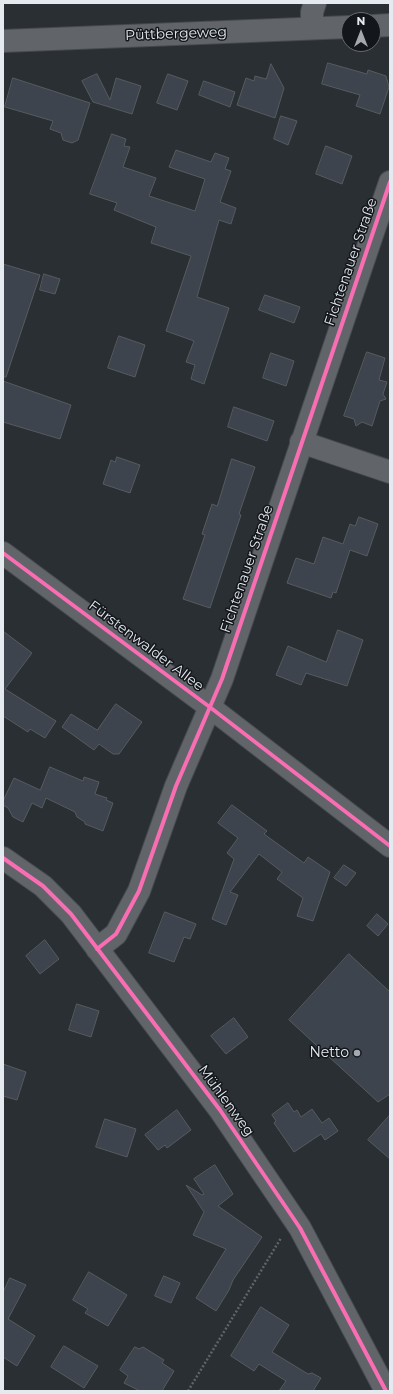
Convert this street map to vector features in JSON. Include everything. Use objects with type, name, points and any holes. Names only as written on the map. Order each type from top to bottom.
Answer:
[{"type":"street","points":[[312,28],[312,12],[315,3]]},
{"type":"street","name":"Püttbergeweg","points":[[3,41],[341,27]]},
{"type":"street","name":"Fichtenauer Straße","points":[[97,949],[116,934],[139,891],[176,786],[211,708],[390,182]]},
{"type":"street","points":[[301,442],[390,472]]},
{"type":"street","name":"Fürstenwalder Allee","points":[[3,553],[211,708],[390,846]]},
{"type":"street","name":"Mühlenweg","points":[[3,858],[43,886],[70,914],[220,1110],[300,1228],[386,1391]]},
{"type":"path","points":[[188,1391],[284,1232],[300,1228]]},
{"type":"building","points":[[328,63],[367,74],[368,70],[386,76],[389,87],[380,114],[356,106],[360,95],[322,84]]},
{"type":"building","points":[[271,64],[284,88],[275,118],[237,105],[246,78],[254,81],[255,76],[266,79]]},
{"type":"building","points":[[97,74],[110,100],[116,78],[141,86],[132,114],[93,102],[82,81]]},
{"type":"building","points":[[168,74],[188,81],[177,110],[157,103]]},
{"type":"building","points":[[13,78],[90,103],[78,140],[72,143],[63,140],[61,133],[50,129],[53,121],[5,107]]},
{"type":"building","points":[[204,81],[235,92],[230,107],[199,95]]},
{"type":"building","points":[[281,116],[297,121],[288,145],[274,139]]},
{"type":"building","points":[[112,134],[126,139],[124,146],[130,147],[123,167],[156,178],[149,196],[195,211],[205,179],[169,167],[176,150],[211,162],[215,153],[229,158],[225,169],[231,171],[220,202],[236,208],[231,224],[219,220],[197,297],[229,308],[204,384],[191,379],[195,365],[186,362],[194,341],[166,331],[191,256],[151,243],[156,227],[114,210],[117,203],[90,194]]},
{"type":"building","points":[[326,146],[352,156],[342,184],[316,174]]},
{"type":"building","points":[[3,264],[40,275],[6,377],[3,377]]},
{"type":"building","points":[[44,274],[60,279],[55,294],[40,290]]},
{"type":"building","points":[[265,295],[300,307],[294,323],[259,310]]},
{"type":"building","points":[[119,336],[145,345],[135,377],[108,368]]},
{"type":"building","points":[[367,352],[385,358],[379,380],[387,382],[383,394],[386,399],[380,401],[372,426],[362,422],[356,426],[354,419],[344,416]]},
{"type":"building","points":[[271,353],[294,361],[286,386],[263,378]]},
{"type":"building","points":[[3,381],[71,405],[60,439],[3,422]]},
{"type":"building","points":[[234,407],[274,421],[267,441],[228,427]]},
{"type":"building","points":[[117,457],[140,465],[130,493],[103,484],[111,460],[115,462]]},
{"type":"building","points":[[232,459],[255,467],[239,514],[241,515],[210,608],[183,599],[205,535],[202,534],[212,504],[217,506]]},
{"type":"building","points":[[359,517],[378,524],[367,556],[350,550],[336,593],[333,592],[331,598],[287,583],[296,558],[314,564],[323,537],[343,544],[350,524],[355,526]]},
{"type":"building","points":[[338,630],[363,640],[347,686],[306,673],[301,685],[276,675],[288,646],[326,662]]},
{"type":"building","points":[[3,631],[32,653],[5,689],[56,721],[45,738],[30,729],[28,732],[3,716]]},
{"type":"building","points":[[116,704],[142,722],[119,754],[113,754],[99,744],[94,750],[62,727],[71,714],[97,730]]},
{"type":"building","points":[[50,767],[83,781],[84,777],[99,782],[95,794],[107,798],[106,800],[113,803],[103,831],[85,824],[85,822],[77,817],[75,812],[46,798],[42,808],[32,803],[23,822],[13,817],[8,808],[3,805],[3,801],[14,778],[40,790]]},
{"type":"building","points":[[232,805],[267,831],[264,834],[304,863],[308,857],[330,872],[313,921],[297,916],[303,898],[277,879],[282,872],[259,854],[230,892],[238,895],[226,925],[212,919],[234,859],[227,853],[238,838],[218,823]]},
{"type":"building","points":[[344,865],[356,873],[346,886],[334,878]]},
{"type":"building","points":[[165,912],[196,924],[190,939],[184,937],[174,962],[149,953]]},
{"type":"building","points":[[377,914],[388,924],[378,936],[367,926]]},
{"type":"building","points":[[45,940],[59,959],[40,974],[26,956]]},
{"type":"building","name":"Netto","points":[[349,954],[390,992],[390,1094],[378,1102],[289,1020]]},
{"type":"building","points":[[77,1004],[99,1011],[91,1037],[69,1030]]},
{"type":"building","points":[[234,1018],[248,1037],[226,1054],[211,1036]]},
{"type":"building","points":[[3,1064],[26,1072],[17,1100],[3,1096]]},
{"type":"building","points":[[288,1103],[294,1112],[297,1110],[301,1117],[312,1109],[322,1123],[329,1118],[338,1131],[325,1140],[321,1134],[294,1152],[274,1123],[276,1121],[272,1115]]},
{"type":"building","points":[[177,1110],[191,1130],[167,1148],[165,1145],[158,1150],[145,1135]]},
{"type":"building","points":[[390,1115],[390,1159],[368,1140]]},
{"type":"building","points":[[105,1119],[136,1129],[127,1157],[96,1147]]},
{"type":"building","points":[[215,1165],[233,1194],[218,1206],[262,1237],[233,1280],[229,1290],[216,1311],[196,1298],[226,1249],[193,1235],[204,1212],[186,1185],[202,1195],[204,1194],[194,1179]]},
{"type":"building","points":[[89,1272],[127,1295],[108,1326],[85,1313],[88,1309],[73,1300]]},
{"type":"building","points":[[164,1276],[180,1283],[171,1303],[155,1296]]},
{"type":"building","points":[[10,1278],[26,1285],[8,1319],[35,1336],[17,1366],[3,1357],[3,1293]]},
{"type":"building","points":[[261,1307],[289,1325],[272,1352],[308,1374],[312,1373],[321,1378],[313,1391],[279,1391],[286,1381],[259,1364],[254,1371],[231,1356]]},
{"type":"building","points":[[64,1346],[98,1366],[84,1388],[51,1367]]},
{"type":"building","points":[[135,1347],[139,1349],[143,1347],[164,1360],[162,1363],[174,1371],[162,1391],[140,1391],[124,1383],[128,1376],[120,1370]]},
{"type":"cycle path","points":[[97,949],[116,934],[139,891],[176,786],[222,679],[390,182]]},
{"type":"cycle path","points":[[3,553],[211,708],[390,846]]},
{"type":"cycle path","points":[[3,858],[43,886],[71,914],[220,1110],[300,1228],[386,1391]]},
{"type":"place","name":"Netto","points":[[357,1053]]}]
